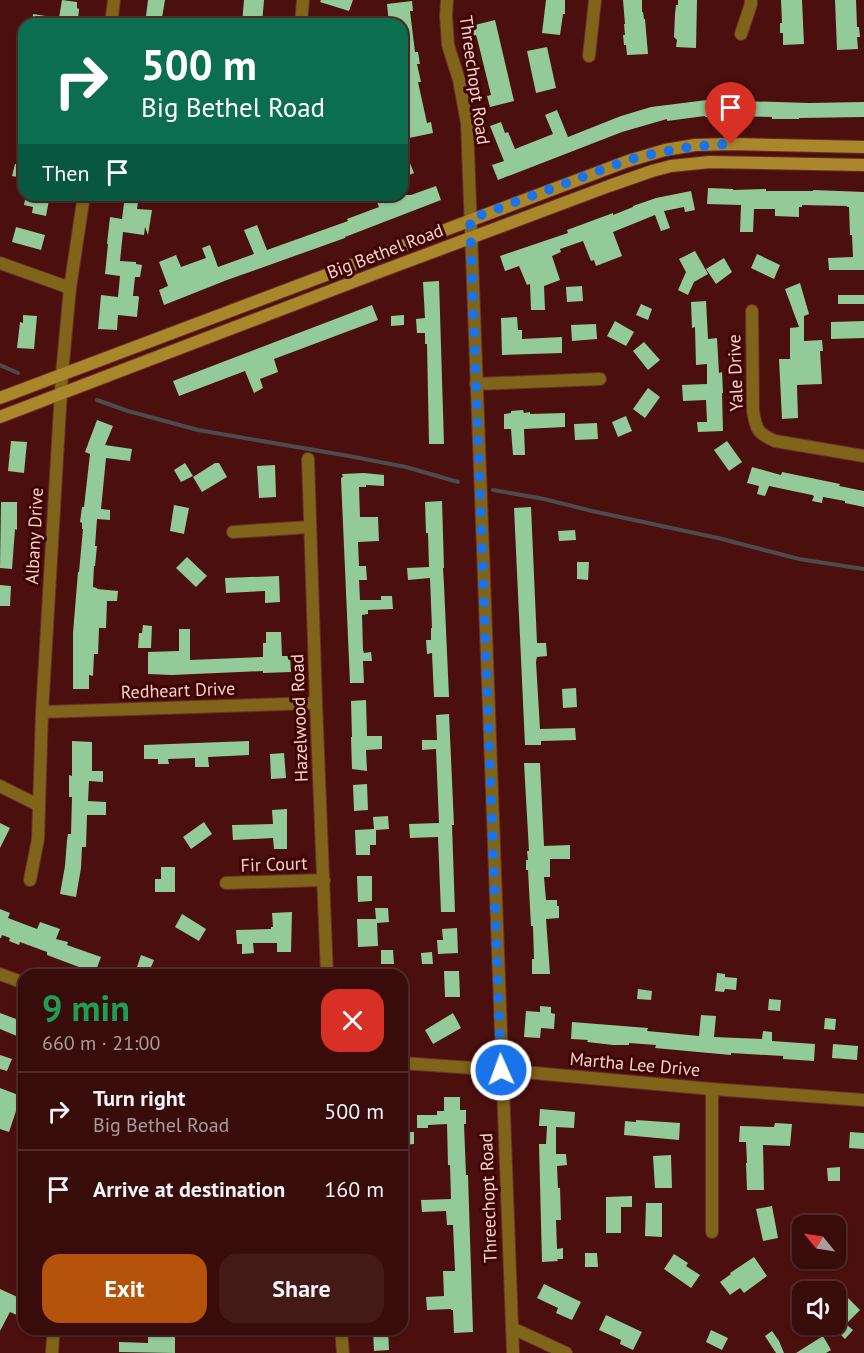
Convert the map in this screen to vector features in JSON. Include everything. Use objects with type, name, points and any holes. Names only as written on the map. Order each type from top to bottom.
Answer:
[{"type":"main road","name":"Big Bethel Road","points":[[0,398],[628,160],[665,150],[713,144],[864,147]]},
{"type":"main road","name":"Big Bethel Road","points":[[0,417],[631,178],[671,166],[711,162],[864,165]]},
{"type":"street","points":[[112,18],[114,0]]},
{"type":"street","points":[[302,18],[303,0]]},
{"type":"street","name":"Threechopt Road","points":[[447,0],[448,45],[459,80],[467,123],[513,1353]]},
{"type":"street","points":[[590,56],[596,0]]},
{"type":"street","points":[[741,34],[751,0]]},
{"type":"street","name":"Albany Drive","points":[[30,880],[38,839],[42,712],[62,374],[70,288],[83,201]]},
{"type":"street","points":[[0,262],[70,288]]},
{"type":"street","name":"Yale Drive","points":[[752,311],[753,411],[756,425],[762,435],[775,441],[864,456]]},
{"type":"street","points":[[476,384],[600,379]]},
{"type":"street","name":"Hazelwood Road","points":[[308,459],[327,969]]},
{"type":"street","points":[[233,532],[310,527]]},
{"type":"street","name":"Redheart Drive","points":[[42,712],[316,703]]},
{"type":"street","points":[[0,786],[38,805]]},
{"type":"street","name":"Fir Court","points":[[226,883],[324,880]]},
{"type":"street","points":[[0,974],[18,981]]},
{"type":"street","name":"Martha Lee Drive","points":[[408,1063],[864,1100]]},
{"type":"street","points":[[712,1089],[712,1232]]},
{"type":"street","points":[[512,1328],[566,1353]]},
{"type":"street","points":[[342,1335],[343,1353]]},
{"type":"street","points":[[52,1353],[53,1338]]},
{"type":"building","points":[[62,0],[77,2],[78,18],[59,18]]},
{"type":"building","points":[[148,0],[165,0],[162,18],[146,18]]},
{"type":"building","points":[[244,0],[264,0],[262,18],[242,18]]},
{"type":"building","points":[[321,0],[353,0],[349,11],[320,2]]},
{"type":"building","points":[[546,0],[565,0],[565,14],[563,14],[560,35],[542,33]]},
{"type":"building","points":[[623,0],[642,0],[648,54],[627,55],[623,35],[625,35],[625,24]]},
{"type":"building","points":[[678,0],[697,0],[696,48],[676,47],[677,40],[674,37]]},
{"type":"building","points":[[781,0],[802,0],[804,44],[783,45],[783,33],[780,33]]},
{"type":"building","points":[[835,0],[856,0],[857,27],[859,27],[860,37],[857,37],[858,49],[837,50]]},
{"type":"building","points":[[412,1],[413,11],[410,11],[415,52],[418,52],[420,64],[417,64],[421,82],[418,82],[427,123],[431,122],[433,133],[409,138],[408,18],[388,18],[387,4]]},
{"type":"building","points":[[33,14],[59,18],[33,18]]},
{"type":"building","points":[[495,20],[514,101],[490,107],[487,96],[491,95],[476,35],[473,36],[471,26]]},
{"type":"building","points":[[547,47],[556,88],[536,93],[527,51]]},
{"type":"building","points":[[707,100],[864,102],[864,117],[772,119],[772,117],[717,116],[717,118],[705,116],[667,121],[667,119],[622,132],[498,180],[492,165],[504,161],[490,126],[501,122],[515,149],[553,134],[545,115],[557,110],[568,137],[651,107]]},
{"type":"building","points":[[408,158],[414,173],[408,176]]},
{"type":"building","points":[[15,164],[18,164],[18,177],[12,176]]},
{"type":"building","points":[[436,186],[441,200],[164,305],[159,290],[168,286],[159,262],[176,255],[181,267],[206,258],[202,248],[210,245],[218,267],[254,254],[244,230],[257,225],[267,250],[348,221],[347,219],[379,207],[376,201],[408,201],[408,195]]},
{"type":"building","points":[[708,188],[864,192],[864,270],[829,270],[828,258],[853,257],[849,207],[802,205],[799,207],[799,217],[775,216],[775,209],[754,209],[753,232],[740,232],[741,205],[707,204]]},
{"type":"building","points":[[691,191],[695,210],[685,212],[684,207],[664,211],[670,228],[661,231],[655,215],[613,232],[622,256],[596,266],[594,260],[591,261],[583,241],[560,249],[561,252],[552,256],[560,280],[544,286],[545,310],[531,310],[530,284],[527,285],[519,266],[505,271],[500,256],[568,233],[567,230],[656,198]]},
{"type":"building","points":[[25,201],[49,201],[46,216],[32,213],[33,207],[24,205]]},
{"type":"building","points":[[124,201],[138,201],[137,209],[152,210],[148,235],[145,227],[144,235],[123,232],[120,261],[136,262],[142,265],[140,277],[135,277],[133,296],[139,297],[137,317],[118,315],[117,330],[98,329],[101,295],[118,297],[120,276],[105,274],[110,217],[122,219]]},
{"type":"building","points":[[16,227],[45,235],[41,250],[12,242]]},
{"type":"building","points":[[695,251],[708,274],[694,282],[688,295],[678,290],[686,272],[679,259]]},
{"type":"building","points":[[757,254],[780,265],[774,279],[751,268]]},
{"type":"building","points":[[724,258],[732,272],[716,284],[706,269]]},
{"type":"building","points":[[439,281],[444,444],[429,444],[427,344],[425,344],[425,333],[417,333],[416,319],[425,318],[423,282]]},
{"type":"building","points":[[800,283],[809,314],[804,316],[804,341],[822,340],[823,351],[820,351],[822,384],[797,385],[798,418],[782,419],[779,359],[790,359],[790,328],[799,327],[785,289]]},
{"type":"building","points":[[582,286],[583,301],[567,302],[566,287]]},
{"type":"building","points":[[838,295],[864,295],[864,304],[838,304]]},
{"type":"building","points":[[706,301],[708,339],[717,338],[719,373],[722,372],[723,431],[698,432],[697,422],[707,422],[706,400],[683,401],[682,385],[707,384],[707,364],[696,365],[695,327],[692,328],[691,302]]},
{"type":"building","points":[[641,304],[652,309],[648,320],[636,315]]},
{"type":"building","points":[[372,305],[378,320],[274,359],[278,372],[260,379],[263,388],[254,393],[245,371],[179,396],[173,381]]},
{"type":"building","points":[[23,315],[37,316],[34,349],[17,348]]},
{"type":"building","points":[[404,315],[404,325],[391,326],[391,316]]},
{"type":"building","points":[[517,317],[518,330],[522,330],[522,339],[562,337],[562,353],[502,355],[501,318]]},
{"type":"building","points":[[615,321],[634,332],[626,346],[607,336]]},
{"type":"building","points":[[864,321],[864,338],[831,339],[831,322]]},
{"type":"building","points":[[596,324],[597,339],[572,341],[571,325]]},
{"type":"building","points":[[644,342],[660,360],[648,370],[633,351]]},
{"type":"building","points":[[648,388],[660,397],[645,418],[633,409]]},
{"type":"building","points":[[523,410],[524,413],[530,412],[530,414],[565,413],[565,427],[524,429],[525,455],[513,455],[511,429],[504,429],[504,414]]},
{"type":"building","points":[[626,416],[632,431],[618,437],[612,422]]},
{"type":"building","points":[[97,420],[113,426],[105,445],[132,449],[130,461],[106,458],[101,509],[110,510],[110,520],[97,519],[93,587],[118,591],[117,601],[107,601],[106,628],[99,628],[98,654],[94,654],[93,676],[89,675],[89,689],[73,689],[73,633],[83,529],[80,522],[90,454],[85,452]]},
{"type":"building","points":[[597,423],[598,439],[575,440],[574,424]]},
{"type":"building","points":[[11,441],[27,442],[24,473],[8,471]]},
{"type":"building","points":[[727,441],[742,462],[729,471],[714,450]]},
{"type":"building","points":[[185,463],[193,476],[181,482],[174,470]]},
{"type":"building","points":[[215,463],[219,463],[227,477],[202,492],[193,477]]},
{"type":"building","points":[[275,465],[276,497],[259,498],[257,466]]},
{"type":"building","points":[[752,467],[781,475],[782,472],[840,484],[839,486],[864,491],[864,507],[823,497],[822,503],[812,501],[814,496],[812,495],[769,486],[765,496],[757,494],[759,486],[747,483]]},
{"type":"building","points":[[342,474],[384,475],[384,486],[359,487],[360,517],[378,517],[379,541],[358,542],[359,566],[366,566],[367,580],[359,580],[360,600],[381,600],[381,596],[392,596],[393,609],[368,610],[368,614],[362,615],[363,650],[364,653],[371,652],[372,661],[363,661],[364,683],[350,683],[341,478]]},
{"type":"building","points":[[442,501],[449,697],[434,697],[432,653],[427,654],[426,640],[431,640],[432,628],[430,578],[408,580],[407,568],[429,567],[425,502]]},
{"type":"building","points":[[1,502],[17,502],[17,530],[15,529],[12,569],[0,568]]},
{"type":"building","points":[[174,505],[189,508],[184,534],[170,531]]},
{"type":"building","points":[[531,507],[537,643],[546,643],[547,656],[537,657],[536,662],[540,729],[575,728],[576,740],[541,741],[541,745],[525,745],[514,508]]},
{"type":"building","points":[[575,530],[576,540],[559,541],[558,531]]},
{"type":"building","points":[[187,557],[207,576],[196,587],[176,568]]},
{"type":"building","points":[[577,562],[589,562],[588,580],[577,579]]},
{"type":"building","points":[[279,576],[280,602],[265,603],[265,591],[226,593],[225,578]]},
{"type":"building","points":[[0,585],[11,586],[10,606],[0,606]]},
{"type":"building","points":[[143,625],[152,626],[151,648],[138,648],[139,633],[142,633]]},
{"type":"building","points":[[179,629],[190,629],[190,660],[263,657],[266,632],[281,632],[282,656],[290,656],[291,672],[148,674],[148,652],[179,651]]},
{"type":"building","points":[[576,688],[577,707],[563,708],[562,689]]},
{"type":"building","points":[[366,700],[367,736],[382,736],[382,749],[366,750],[367,771],[352,769],[351,737],[351,701]]},
{"type":"building","points":[[449,714],[455,912],[441,912],[438,837],[410,838],[409,824],[439,823],[436,749],[422,750],[422,740],[437,740],[436,715]]},
{"type":"building","points":[[72,741],[92,742],[92,771],[103,771],[103,782],[89,781],[88,801],[106,802],[106,815],[87,815],[86,847],[82,847],[76,897],[60,894],[68,834],[71,834],[72,797],[69,797],[69,775],[72,776]]},
{"type":"building","points":[[249,741],[249,755],[208,757],[209,767],[195,767],[195,758],[168,759],[169,764],[158,764],[158,759],[144,759],[144,745]]},
{"type":"building","points":[[284,753],[286,778],[271,779],[270,754]]},
{"type":"building","points":[[524,763],[540,763],[544,846],[570,845],[570,859],[550,859],[550,877],[544,877],[546,900],[557,900],[557,906],[559,906],[559,918],[546,919],[550,974],[532,974],[533,926],[531,926],[528,870],[526,870],[527,851],[529,851]]},
{"type":"building","points":[[367,784],[368,810],[354,811],[353,785]]},
{"type":"building","points":[[287,809],[287,849],[274,849],[273,838],[233,840],[232,825],[273,824],[272,810]]},
{"type":"building","points":[[388,816],[389,829],[376,830],[376,845],[370,845],[370,855],[356,855],[355,830],[374,829],[373,817]]},
{"type":"building","points":[[204,822],[212,834],[191,849],[183,837]]},
{"type":"building","points":[[0,823],[10,828],[0,848]]},
{"type":"building","points":[[161,867],[175,867],[175,892],[155,892],[155,879],[161,879]]},
{"type":"building","points":[[357,876],[372,876],[372,901],[358,902]]},
{"type":"building","points":[[375,908],[388,908],[389,922],[377,923],[378,946],[358,947],[357,919],[376,919]]},
{"type":"building","points":[[0,909],[10,913],[8,918],[37,929],[40,922],[60,929],[56,939],[101,957],[96,969],[84,969],[47,955],[47,952],[20,942],[19,945],[9,941],[10,938],[2,935],[0,938]]},
{"type":"building","points":[[292,912],[291,952],[277,952],[277,943],[253,943],[254,953],[242,954],[242,944],[237,944],[236,930],[271,929],[273,927],[272,913]]},
{"type":"building","points":[[182,914],[206,929],[199,941],[175,927]]},
{"type":"building","points":[[457,928],[458,953],[438,954],[437,940],[443,940],[442,929]]},
{"type":"building","points":[[381,950],[393,950],[394,964],[381,964]]},
{"type":"building","points":[[432,952],[433,964],[422,964],[421,953]]},
{"type":"building","points":[[141,955],[154,960],[150,969],[137,967]]},
{"type":"building","points":[[444,971],[459,971],[460,997],[445,997]]},
{"type":"building","points":[[717,973],[725,974],[725,977],[737,978],[736,990],[715,991]]},
{"type":"building","points":[[638,989],[652,991],[651,1000],[637,999]]},
{"type":"building","points":[[769,999],[781,1000],[780,1011],[768,1010]]},
{"type":"building","points":[[540,1006],[551,1007],[551,1013],[555,1014],[554,1029],[541,1028],[540,1038],[524,1037],[526,1011],[540,1012]]},
{"type":"building","points":[[0,1013],[18,1020],[18,1036],[0,1029]]},
{"type":"building","points":[[453,1013],[461,1028],[433,1044],[425,1030]]},
{"type":"building","points":[[701,1015],[716,1016],[714,1037],[762,1039],[763,1031],[772,1032],[772,1041],[815,1044],[814,1061],[783,1059],[783,1056],[731,1053],[731,1055],[655,1048],[656,1045],[629,1043],[629,1045],[613,1045],[571,1039],[572,1022],[648,1028],[647,1031],[699,1036]]},
{"type":"building","points":[[825,1018],[836,1019],[835,1030],[824,1029]]},
{"type":"building","points":[[833,1044],[858,1046],[857,1060],[832,1058]]},
{"type":"building","points":[[0,1055],[12,1059],[7,1071],[0,1069]]},
{"type":"building","points":[[0,1088],[18,1095],[18,1105],[9,1132],[0,1129]]},
{"type":"building","points":[[444,1097],[460,1097],[460,1110],[466,1110],[466,1124],[464,1124],[473,1332],[454,1333],[453,1310],[451,1309],[427,1310],[426,1297],[444,1296],[443,1271],[455,1271],[453,1225],[447,1225],[446,1211],[422,1212],[421,1200],[451,1199],[450,1165],[448,1165],[447,1124],[417,1128],[417,1115],[437,1115],[437,1111],[444,1111]]},
{"type":"building","points":[[540,1109],[575,1112],[574,1128],[556,1127],[556,1154],[566,1154],[567,1165],[557,1166],[561,1220],[556,1220],[557,1249],[563,1248],[563,1259],[557,1259],[558,1261],[542,1262],[539,1144],[546,1144],[547,1126],[539,1126]]},
{"type":"building","points":[[636,1120],[680,1123],[679,1140],[624,1135],[625,1121],[636,1122]]},
{"type":"building","points":[[775,1123],[792,1124],[790,1146],[763,1145],[764,1190],[747,1190],[746,1142],[739,1142],[740,1126],[774,1127]]},
{"type":"building","points":[[408,1132],[414,1132],[414,1144],[408,1144]]},
{"type":"building","points":[[850,1132],[864,1133],[864,1149],[849,1148]]},
{"type":"building","points":[[671,1155],[672,1188],[655,1188],[653,1156]]},
{"type":"building","points":[[840,1167],[840,1181],[828,1181],[827,1168]]},
{"type":"building","points":[[632,1196],[632,1207],[621,1207],[621,1233],[606,1233],[606,1197]]},
{"type":"building","points":[[646,1203],[662,1203],[662,1237],[645,1236]]},
{"type":"building","points":[[772,1206],[778,1238],[763,1241],[756,1209]]},
{"type":"building","points":[[585,1253],[597,1253],[598,1267],[585,1267]]},
{"type":"building","points":[[674,1254],[700,1275],[691,1288],[664,1269]]},
{"type":"building","points":[[754,1257],[767,1276],[744,1293],[740,1288],[730,1295],[720,1282]]},
{"type":"building","points":[[544,1284],[581,1302],[572,1320],[556,1313],[558,1308],[537,1298]]},
{"type":"building","points":[[0,1289],[18,1297],[18,1316],[10,1312],[0,1331]]},
{"type":"building","points":[[846,1298],[860,1310],[846,1324]]},
{"type":"building","points":[[606,1315],[642,1332],[633,1350],[620,1344],[621,1340],[599,1330]]},
{"type":"building","points":[[846,1324],[853,1330],[845,1339],[841,1335],[846,1335]]},
{"type":"building","points":[[711,1330],[728,1338],[722,1350],[706,1342]]},
{"type":"building","points":[[772,1331],[784,1353],[776,1353],[765,1336]]},
{"type":"building","points":[[373,1335],[388,1335],[389,1350],[374,1351]]},
{"type":"building","points":[[823,1336],[831,1350],[826,1353],[796,1353]]},
{"type":"building","points":[[148,1337],[175,1337],[175,1353],[119,1352],[119,1342],[148,1343]]},
{"type":"waterway","points":[[0,365],[18,373]]},
{"type":"waterway","points":[[97,400],[198,430],[406,467],[458,482]]},
{"type":"waterway","points":[[493,490],[544,499],[718,538],[799,559],[864,569]]},
{"type":"route","points":[[501,1070],[470,219],[628,160],[665,150],[731,144]]}]
